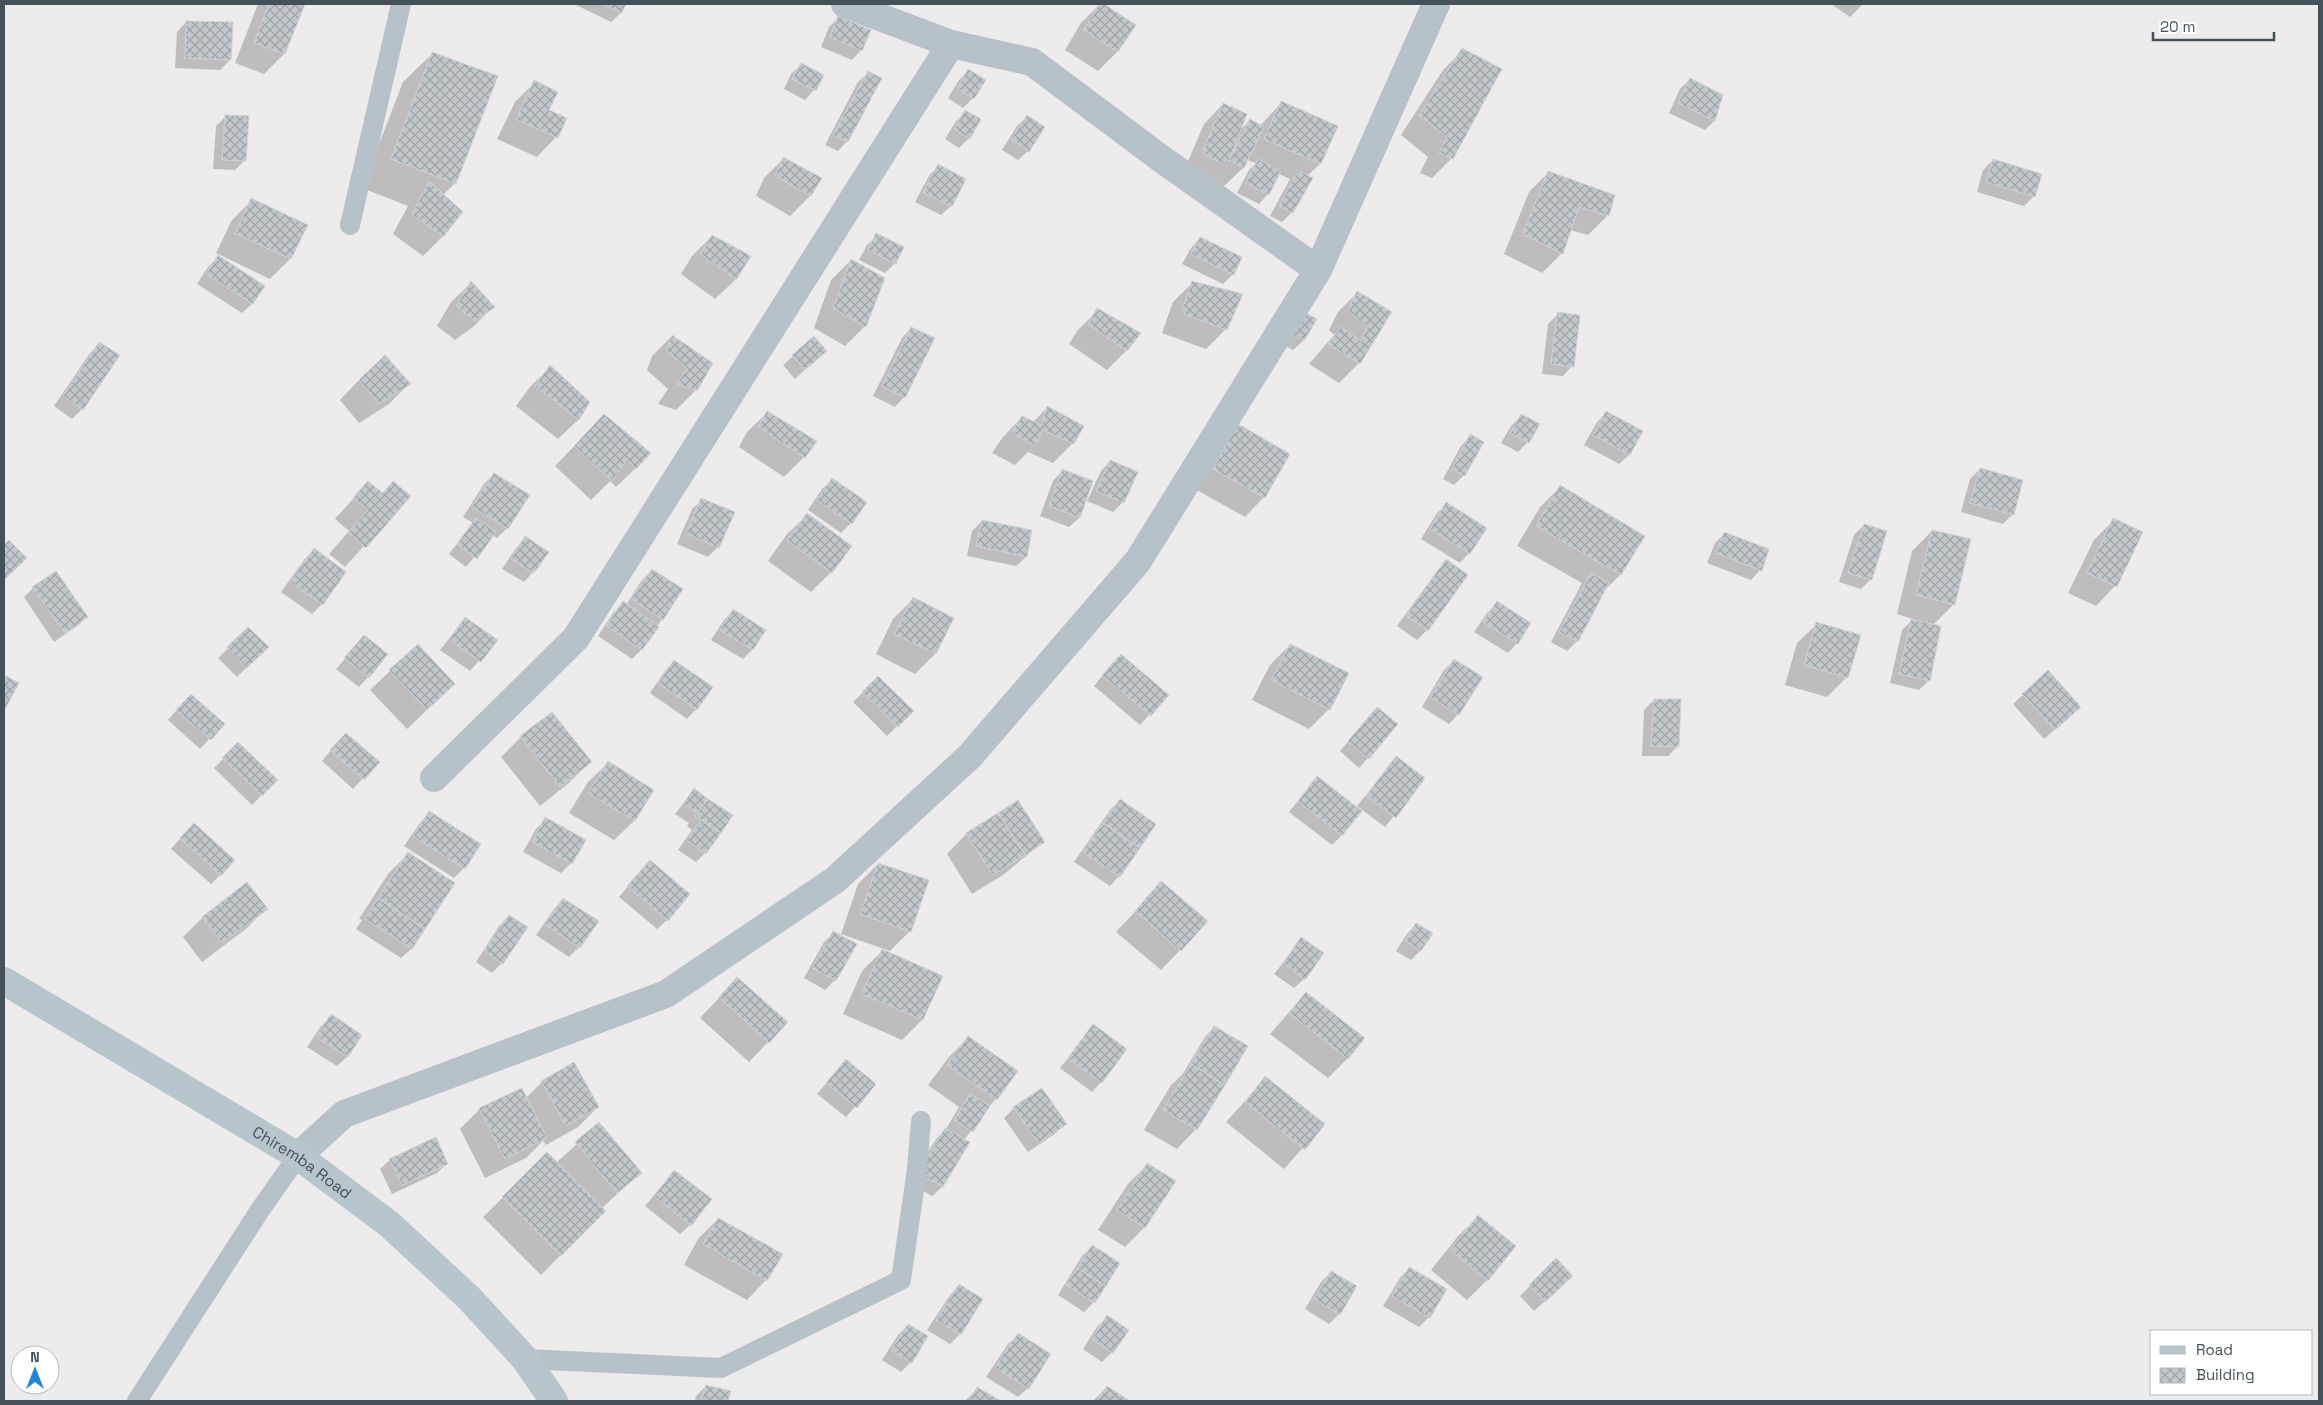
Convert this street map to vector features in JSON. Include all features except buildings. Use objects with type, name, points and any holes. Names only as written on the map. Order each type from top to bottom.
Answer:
[{"type":"main road","name":"Chiremba Road","points":[[4,981],[298,1156],[389,1224],[469,1298],[525,1359],[554,1401]]},
{"type":"street","points":[[845,4],[951,44],[1032,62],[1163,160],[1318,270]]},
{"type":"street","points":[[298,1156],[344,1114],[666,994],[835,880],[970,756],[1138,561],[1318,270],[1436,4]]},
{"type":"street","points":[[434,778],[576,638],[951,44]]},
{"type":"lane","points":[[350,225],[401,4]]},
{"type":"lane","points":[[525,1359],[720,1368],[901,1280],[917,1169],[921,1121]]},
{"type":"lane","points":[[137,1401],[260,1210],[298,1156]]}]
